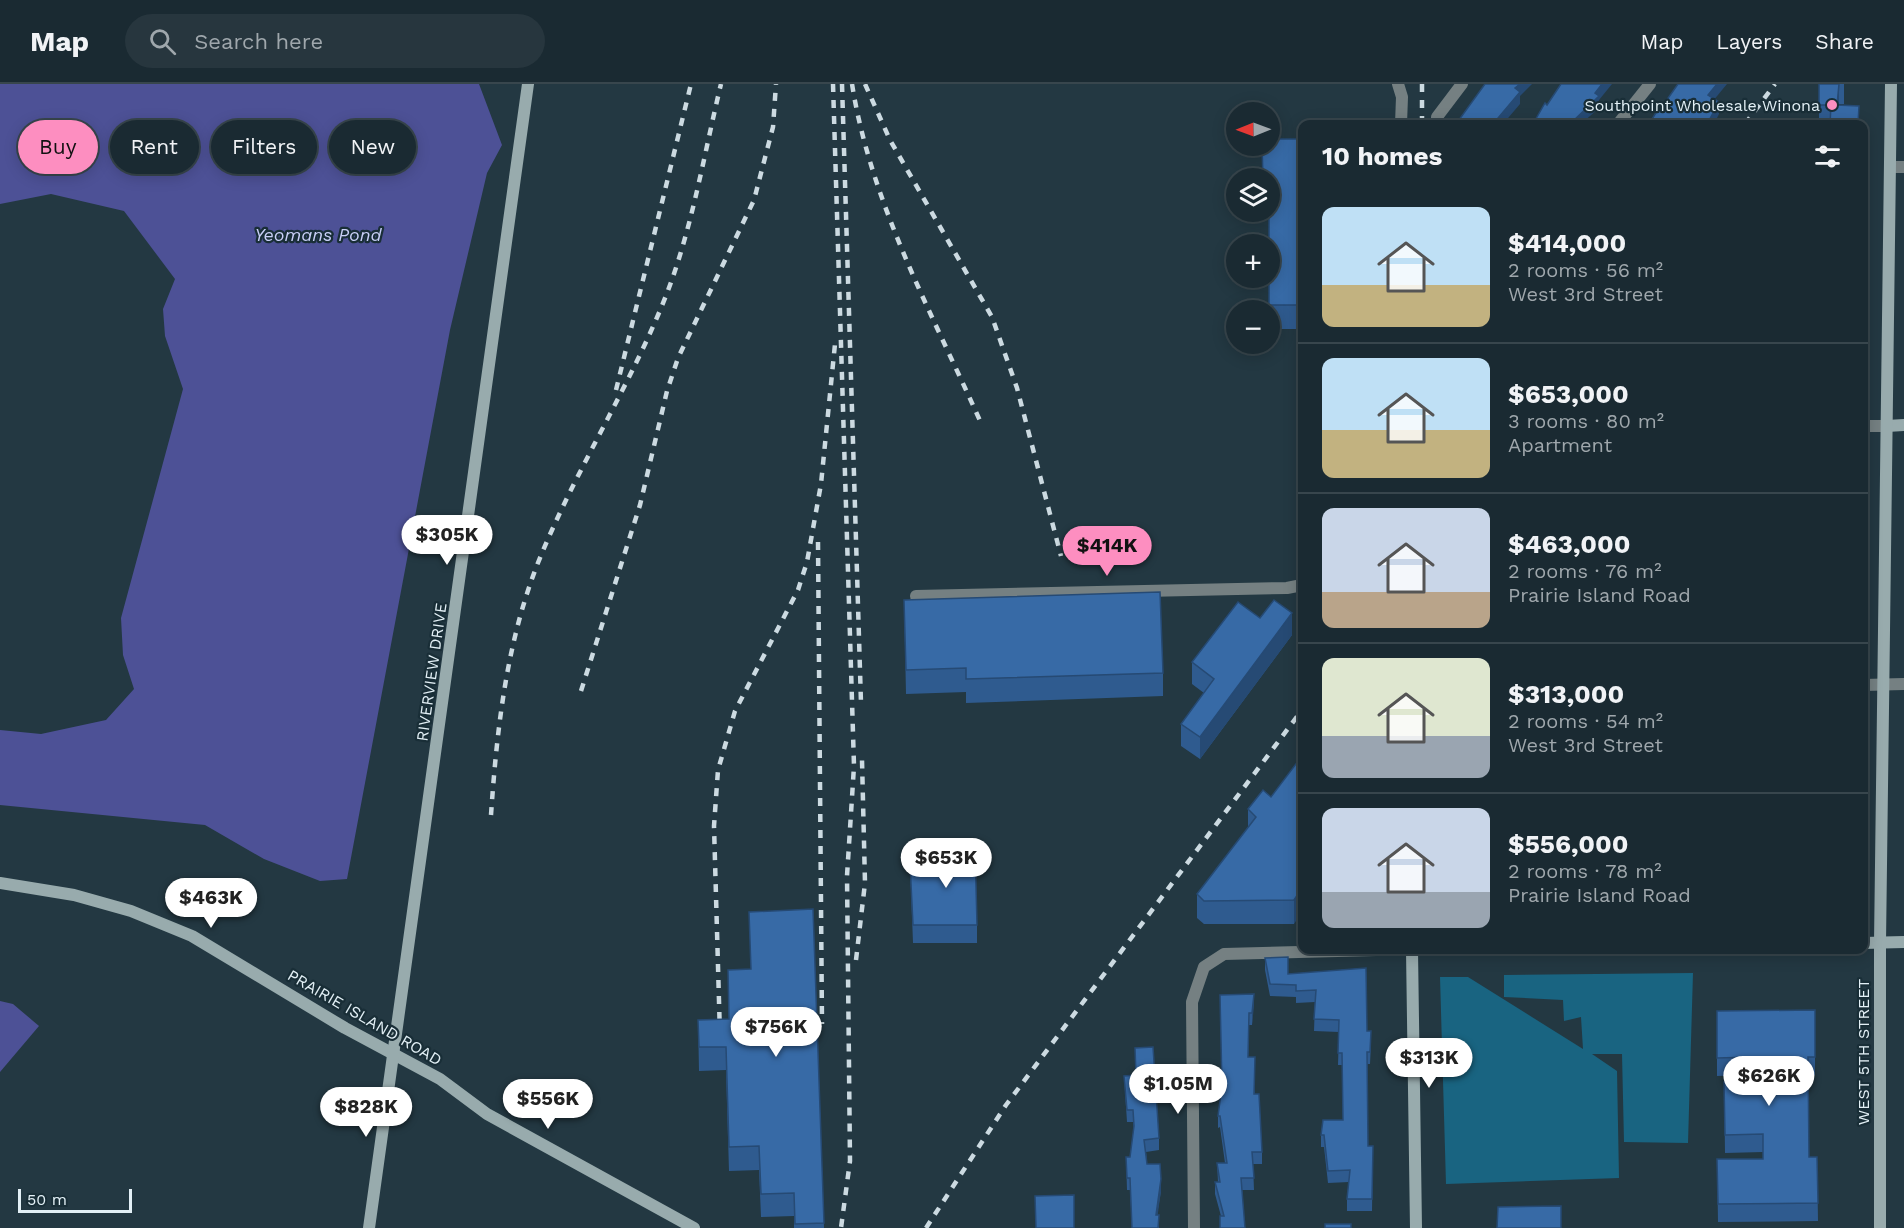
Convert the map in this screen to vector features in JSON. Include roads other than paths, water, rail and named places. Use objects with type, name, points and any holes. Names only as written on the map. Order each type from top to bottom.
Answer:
[{"type":"street","name":"RIVERVIEW DRIVE","points":[[369,1228],[528,84]]},
{"type":"street","points":[[1398,84],[1401,97],[1401,120]]},
{"type":"street","points":[[1437,120],[1462,84]]},
{"type":"street","points":[[1621,120],[1650,84]]},
{"type":"street","name":"WEST 5TH STREET","points":[[1880,1228],[1880,943],[1892,84]]},
{"type":"street","points":[[1890,166],[1904,167]]},
{"type":"street","points":[[1868,426],[1904,425]]},
{"type":"street","points":[[916,596],[1287,588],[1298,586]]},
{"type":"street","points":[[1868,685],[1904,684]]},
{"type":"street","name":"PRAIRIE ISLAND ROAD","points":[[0,883],[74,895],[131,911],[192,936],[345,1028],[393,1051],[440,1079],[487,1114],[694,1228]]},
{"type":"street","points":[[1868,943],[1904,942]]},
{"type":"street","points":[[1194,1228],[1192,1002],[1204,967],[1224,954],[1298,952]]},
{"type":"street","points":[[1412,954],[1416,1228]]},
{"type":"water","name":"Yeomans Pond","points":[[0,84],[479,84],[502,145],[487,173],[450,330],[347,879],[320,881],[264,859],[205,825],[0,805],[0,730],[41,734],[106,720],[134,689],[123,655],[121,618],[183,389],[165,336],[163,309],[175,279],[124,211],[51,194],[0,204]]},
{"type":"water","points":[[0,1001],[13,1004],[39,1026],[0,1072]]},
{"type":"railway","points":[[616,390],[691,84]]},
{"type":"railway","points":[[491,815],[506,682],[512,649],[530,584],[556,522],[633,370],[661,308],[696,197],[721,84]]},
{"type":"railway","points":[[581,691],[640,505],[667,391],[678,358],[754,200],[773,127],[776,84]]},
{"type":"railway","points":[[833,84],[854,766],[847,876],[850,1161],[841,1228]]},
{"type":"railway","points":[[842,84],[861,703]]},
{"type":"railway","points":[[852,84],[861,129],[888,215],[981,423]]},
{"type":"railway","points":[[865,84],[890,140],[992,317],[1017,388],[1061,556]]},
{"type":"railway","points":[[1422,84],[1422,120]]},
{"type":"railway","points":[[1748,120],[1775,84]]},
{"type":"railway","points":[[720,1036],[714,826],[718,770],[735,711],[798,590],[807,562],[821,484],[835,344]]},
{"type":"railway","points":[[818,542],[822,1024]]},
{"type":"railway","points":[[926,1228],[1006,1105],[1298,715]]},
{"type":"railway","points":[[856,960],[865,883],[862,760]]},
{"type":"place","name":"Southpoint Wholesale Winona","points":[[1832,105]]}]
